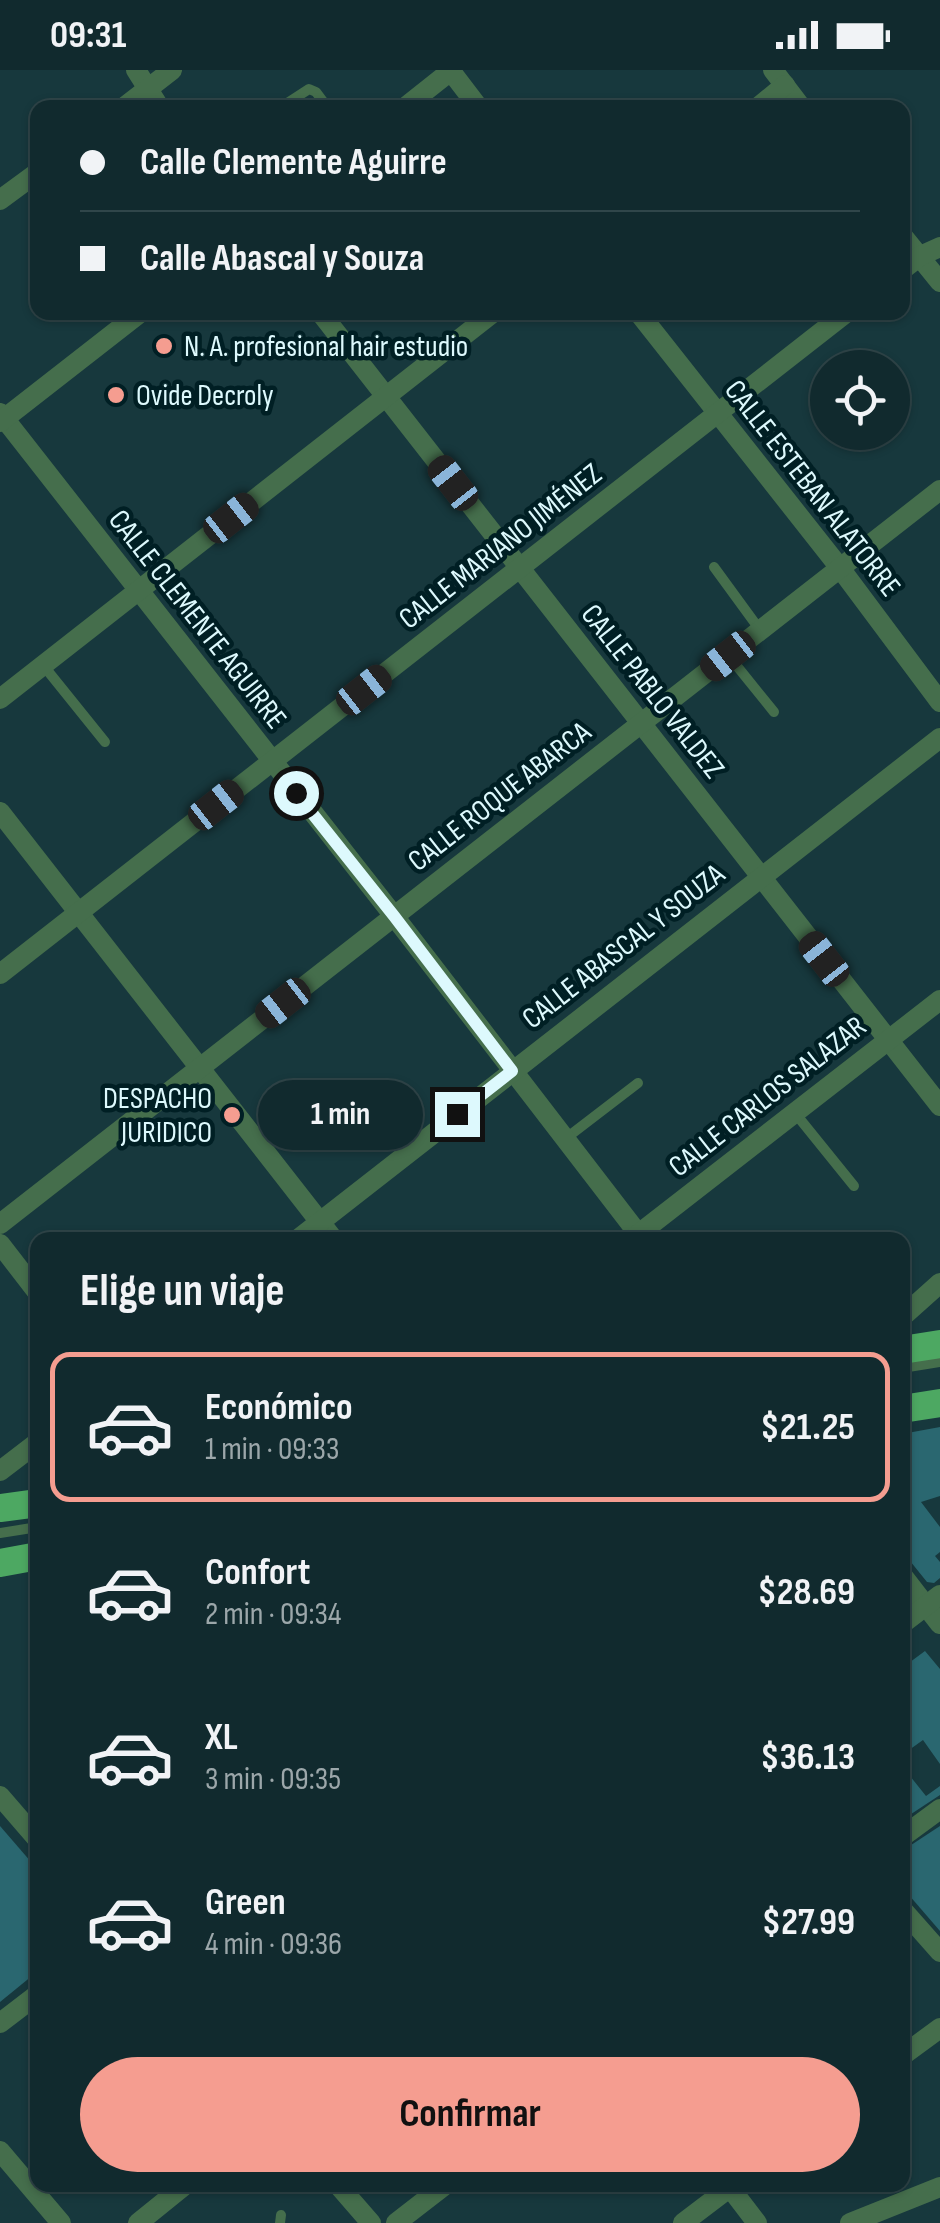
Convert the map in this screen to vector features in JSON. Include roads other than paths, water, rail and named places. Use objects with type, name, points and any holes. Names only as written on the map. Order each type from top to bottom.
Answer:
[{"type":"main road","points":[[910,1349],[940,1344]]},
{"type":"main road","points":[[910,1409],[940,1403]]},
{"type":"main road","points":[[0,1508],[30,1504]]},
{"type":"main road","points":[[0,1563],[30,1557]]},
{"type":"street","points":[[136,70],[154,100]]},
{"type":"street","points":[[133,100],[172,70]]},
{"type":"street","points":[[414,100],[451,70],[473,100]]},
{"type":"street","points":[[762,100],[779,78],[796,100]]},
{"type":"street","points":[[0,200],[30,178]]},
{"type":"street","points":[[940,247],[911,263],[940,282]]},
{"type":"street","points":[[2,418],[131,320]]},
{"type":"street","name":"CALLE PABLO VALDEZ","points":[[326,320],[940,1106]]},
{"type":"street","points":[[0,699],[484,320]]},
{"type":"street","name":"CALLE ESTEBAN ALATORRE","points":[[644,320],[940,702]]},
{"type":"street","name":"CALLE MARIANO JIMÉNEZ","points":[[0,974],[838,320]]},
{"type":"street","name":"CALLE CLEMENTE AGUIRRE","points":[[2,418],[394,916],[633,1232]]},
{"type":"street","name":"CALLE ROQUE ABARCA","points":[[0,1224],[940,490]]},
{"type":"street","name":"CALLE ABASCAL Y SOUZA","points":[[307,1232],[940,738]]},
{"type":"street","points":[[0,812],[328,1232]]},
{"type":"street","name":"CALLE CARLOS SALAZAR","points":[[645,1232],[940,1000]]},
{"type":"street","points":[[0,1244],[30,1283]]},
{"type":"street","points":[[910,1310],[940,1283]]},
{"type":"street","points":[[0,1470],[30,1448]]},
{"type":"street","points":[[910,1581],[933,1600],[940,1624]]},
{"type":"street","points":[[910,1618],[933,1600]]},
{"type":"street","points":[[0,1796],[30,1831]]},
{"type":"street","points":[[910,1832],[940,1809]]},
{"type":"street","points":[[910,1918],[940,1952]]},
{"type":"street","points":[[0,2023],[30,2000]]},
{"type":"street","points":[[910,2048],[940,2028]]},
{"type":"street","points":[[0,2150],[30,2186]]},
{"type":"street","points":[[850,2223],[940,2187]]},
{"type":"street","points":[[35,2192],[61,2223]]},
{"type":"street","points":[[138,2223],[176,2192]]},
{"type":"street","points":[[344,2192],[372,2223]]},
{"type":"street","points":[[396,2223],[436,2192]]},
{"type":"street","points":[[683,2223],[722,2192]]},
{"type":"street","points":[[734,2192],[757,2223]]},
{"type":"lane","points":[[292,100],[308,89],[322,100]]},
{"type":"lane","points":[[714,567],[760,630]]},
{"type":"lane","points":[[728,656],[774,712]]},
{"type":"lane","points":[[43,665],[105,742]]},
{"type":"lane","points":[[564,1140],[638,1083]]},
{"type":"lane","points":[[795,1112],[854,1186]]},
{"type":"lane","points":[[910,1367],[940,1362]]},
{"type":"lane","points":[[910,1396],[940,1390]]},
{"type":"lane","points":[[0,1533],[30,1528]]},
{"type":"lane","points":[[0,1555],[30,1549]]},
{"type":"place","name":"N. A. profesional hair estudio","points":[[164,346]]},
{"type":"place","name":"Ovide Decroly","points":[[116,395]]},
{"type":"place","name":"DESPACHO JURIDICO","points":[[232,1115]]}]
